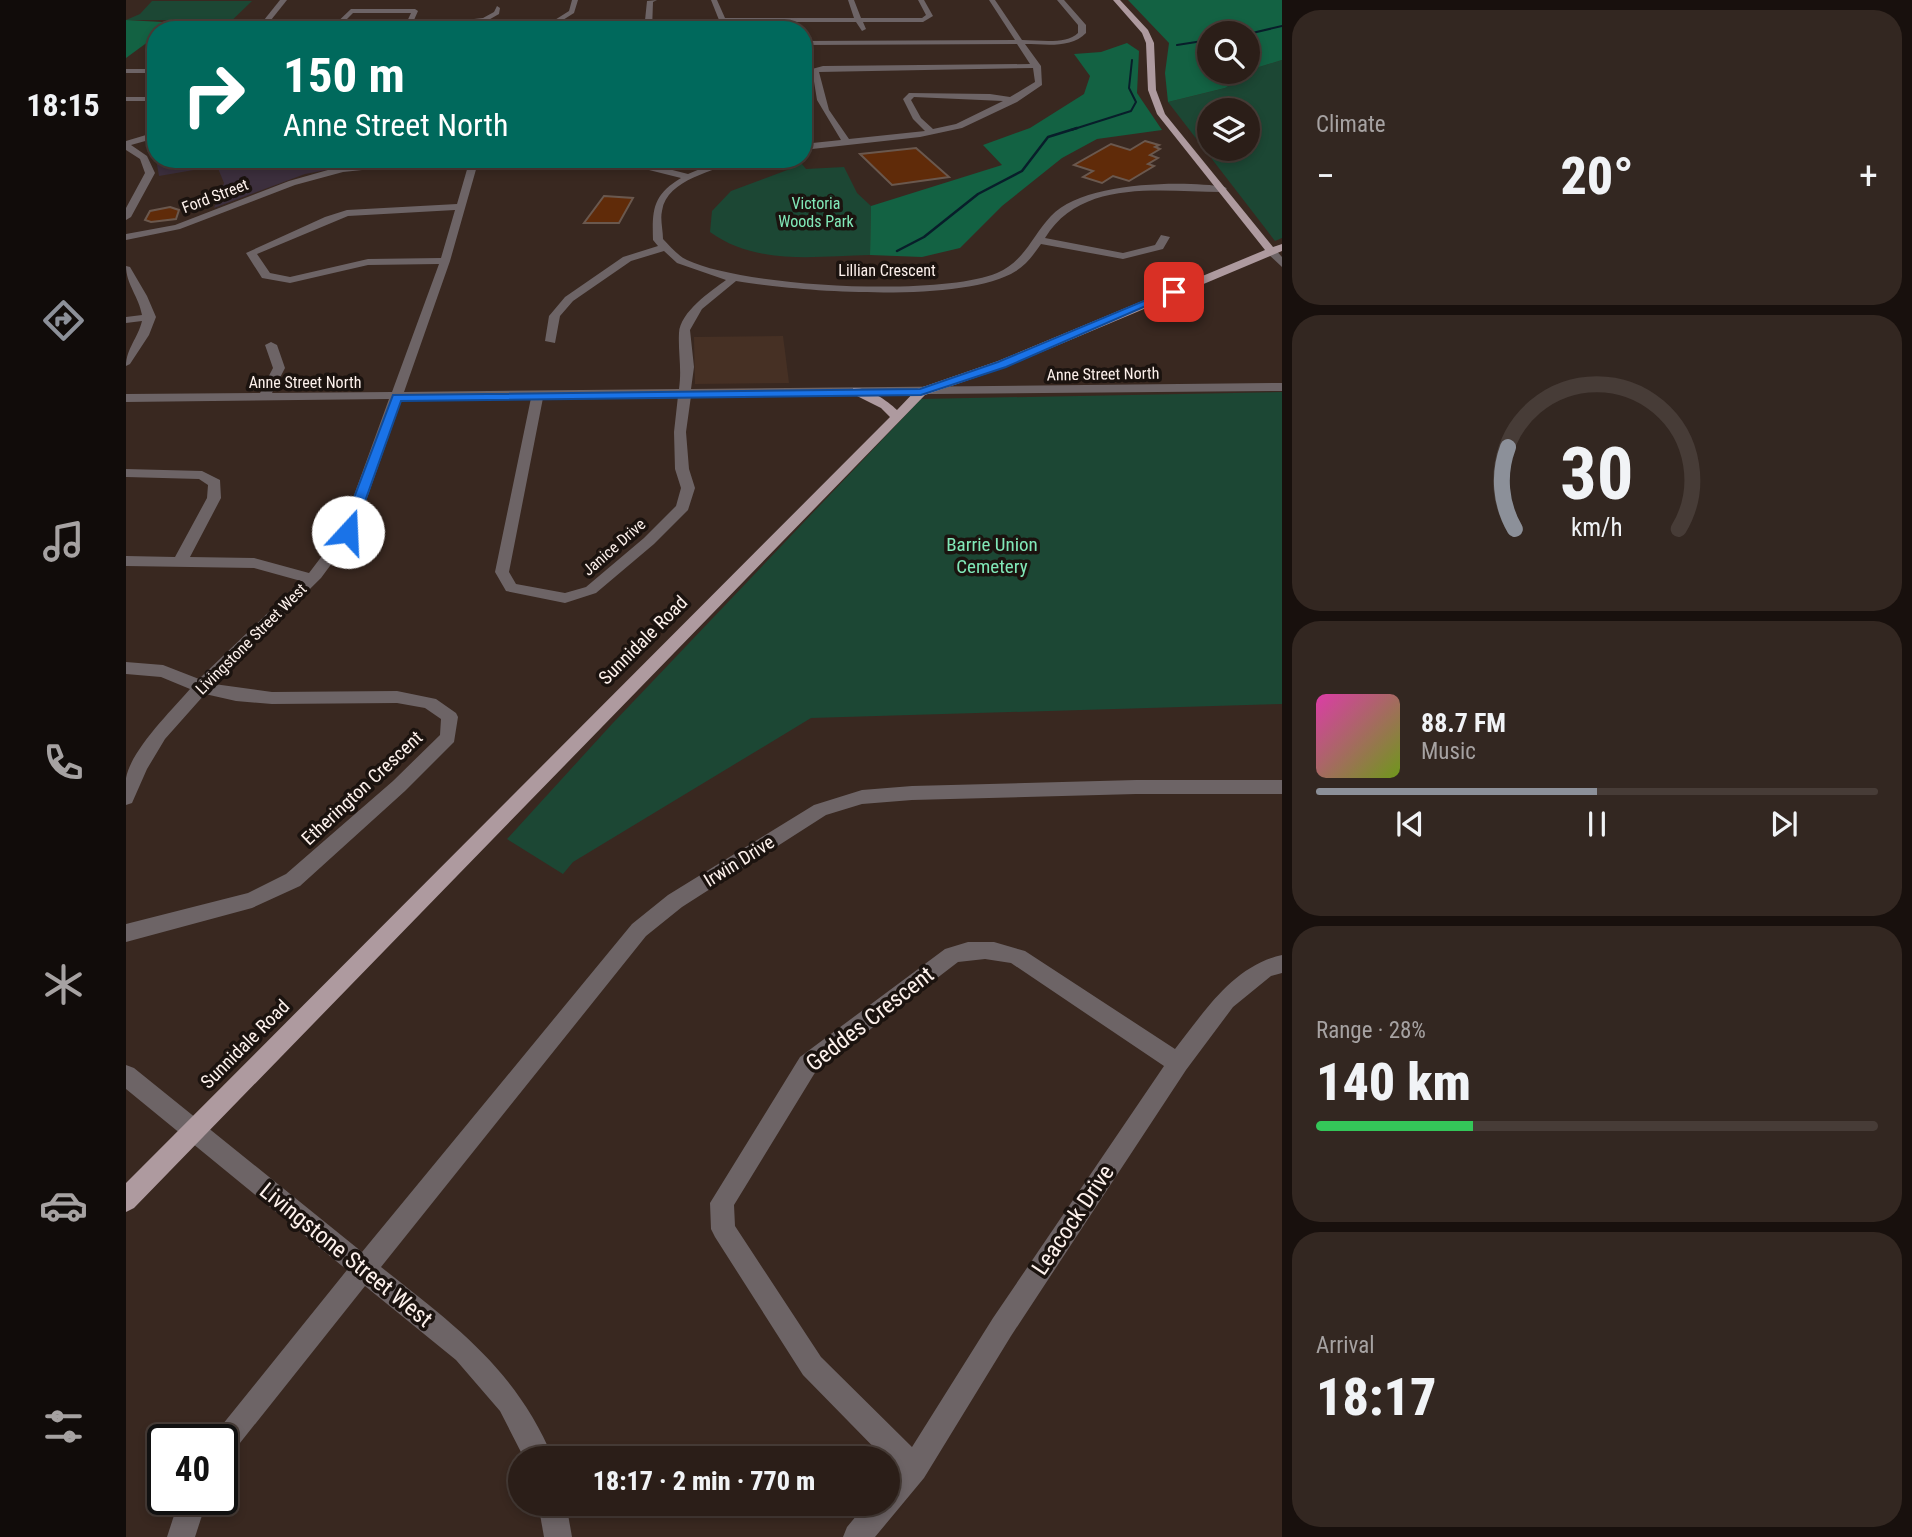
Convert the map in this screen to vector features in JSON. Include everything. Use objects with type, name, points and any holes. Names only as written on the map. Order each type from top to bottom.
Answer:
[{"type":"main road","points":[[1116,0],[1145,32],[1150,43],[1152,90],[1161,114],[1248,225],[1277,241]]},
{"type":"main road","points":[[1248,225],[1277,241]]},
{"type":"main road","name":"Sunnidale Road","points":[[126,1200],[921,392],[1002,364],[1277,241]]},
{"type":"main road","points":[[857,391],[885,405],[896,416]]},
{"type":"street","points":[[267,21],[284,0]]},
{"type":"street","points":[[557,21],[572,12],[575,0]]},
{"type":"street","points":[[649,21],[650,1],[654,0]]},
{"type":"street","points":[[714,0],[723,20],[929,18],[921,0]]},
{"type":"street","points":[[851,0],[866,43]]},
{"type":"street","points":[[812,146],[930,131],[969,122],[1014,100],[1039,83],[1037,66],[992,0]]},
{"type":"street","points":[[812,43],[1020,42],[1066,41],[1079,38],[1082,25],[1060,0]]},
{"type":"street","points":[[448,21],[485,20],[497,13],[497,8]]},
{"type":"street","points":[[339,21],[346,13],[356,10],[413,10],[416,12],[412,21]]},
{"type":"street","points":[[848,142],[832,125],[816,83],[815,71],[823,68],[1037,66]]},
{"type":"street","points":[[126,71],[147,71]]},
{"type":"street","points":[[930,131],[917,119],[907,99],[912,95],[990,96],[1014,100]]},
{"type":"street","points":[[126,99],[147,99]]},
{"type":"street","points":[[126,145],[147,138]]},
{"type":"street","points":[[126,145],[144,158],[147,166]]},
{"type":"street","points":[[126,217],[129,206],[150,173],[148,168]]},
{"type":"street","name":"Ford Street","points":[[126,237],[177,227],[292,183],[352,168]]},
{"type":"street","name":"Livingstone Street West","points":[[126,798],[139,767],[159,735],[201,687],[312,579],[348,532],[445,261],[473,168]]},
{"type":"street","name":"Ford Street","points":[[653,168],[689,177]]},
{"type":"street","points":[[551,341],[555,316],[563,304],[627,259],[665,247],[654,229],[656,213],[666,195],[689,177],[712,168]]},
{"type":"street","name":"Lillian Crescent","points":[[665,247],[692,266],[732,280],[775,287],[967,284],[1015,268],[1028,257],[1060,211],[1087,198],[1131,191],[1222,189]]},
{"type":"street","points":[[445,261],[368,262],[281,280],[266,275],[251,253],[347,213],[461,207]]},
{"type":"street","points":[[1038,240],[1123,256],[1159,247],[1165,237]]},
{"type":"street","points":[[1277,241],[1282,264]]},
{"type":"street","points":[[126,268],[144,298],[150,317],[140,342],[126,362]]},
{"type":"street","name":"Janice Drive","points":[[538,394],[502,572],[511,588],[565,598],[591,590],[649,541],[683,507],[688,488],[682,469],[680,432],[688,367],[684,330],[698,307],[732,280]]},
{"type":"street","points":[[126,320],[150,317]]},
{"type":"street","points":[[264,397],[279,368],[271,345]]},
{"type":"street","name":"Anne Street North","points":[[126,398],[1282,387]]},
{"type":"street","points":[[126,473],[202,475],[215,483],[214,498],[181,560]]},
{"type":"street","points":[[126,561],[254,563],[312,579]]},
{"type":"street","points":[[126,667],[163,671],[201,687]]},
{"type":"street","name":"Etherington Crescent","points":[[126,933],[252,900],[293,880],[399,786],[448,737],[450,717],[430,703],[397,697],[272,698],[236,695],[201,687]]},
{"type":"street","name":"Irwin Drive","points":[[237,1424],[639,930],[675,901],[820,810],[862,797],[912,793],[1136,787],[1282,787]]},
{"type":"street","name":"Geddes Crescent","points":[[914,1468],[812,1366],[723,1229],[722,1203],[798,1077],[808,1064],[870,1015],[952,955],[962,951],[1004,951],[1018,957],[1178,1063]]},
{"type":"street","name":"Leacock Drive","points":[[900,1485],[914,1468],[1010,1316],[1178,1063],[1226,1000],[1265,968],[1282,964]]},
{"type":"street","name":"Livingstone Street West","points":[[126,1075],[465,1351],[509,1402],[533,1446]]},
{"type":"street","points":[[181,1537],[188,1515]]},
{"type":"street","points":[[554,1516],[558,1537]]},
{"type":"street","name":"Leacock Drive","points":[[857,1537],[874,1516]]},
{"type":"shaded area","points":[[158,168],[205,168],[159,176]]},
{"type":"shaded area","points":[[218,168],[337,168],[305,174],[214,208],[224,183]]},
{"type":"shaded area","points":[[783,336],[789,383],[695,384],[694,337]]},
{"type":"green space","points":[[1128,0],[1282,0],[1282,60],[1260,67],[1260,21],[1197,21],[1197,84],[1231,84],[1168,102],[1165,73],[1169,43]]},
{"type":"green space","points":[[152,1],[252,1],[231,21],[126,20],[140,14]]},
{"type":"green space","points":[[126,20],[147,21],[147,43],[126,58]]},
{"type":"green space","points":[[1127,43],[1139,51],[1137,93],[1162,130],[1097,139],[1062,158],[1002,206],[960,248],[922,257],[870,255],[871,206],[1002,165],[983,145],[1030,128],[1084,94],[1090,76],[1074,54],[1101,52]]},
{"type":"green space","points":[[1282,60],[1282,238],[1275,241],[1213,161],[1260,161],[1260,98],[1197,98],[1197,140],[1168,102],[1231,84],[1260,84],[1260,67]]},
{"type":"green space","name":"Victoria Woods Park","points":[[844,167],[857,193],[871,206],[870,255],[787,257],[747,250],[710,232],[712,211],[731,191],[790,169]]},
{"type":"green space","name":"Barrie Union Cemetery","points":[[1282,392],[1282,704],[811,718],[573,862],[563,874],[507,839],[612,724],[921,399]]},
{"type":"building","points":[[1145,141],[1159,145],[1155,147],[1160,149],[1150,155],[1158,158],[1148,164],[1154,166],[1129,181],[1113,176],[1102,183],[1083,177],[1093,171],[1074,165],[1111,144],[1130,150]]},
{"type":"building","points":[[916,148],[949,177],[892,185],[860,154]]},
{"type":"building","points":[[604,196],[633,198],[619,223],[584,223]]},
{"type":"building","points":[[170,207],[179,210],[176,219],[151,222],[145,220],[150,211]]},
{"type":"waterway","points":[[1260,31],[1282,26]]},
{"type":"waterway","points":[[1177,45],[1197,42]]},
{"type":"waterway","points":[[1071,130],[1131,111],[1136,102],[1129,88],[1132,60]]},
{"type":"waterway","points":[[897,251],[924,237],[978,194],[1022,171],[1048,137],[1077,128]]},
{"type":"route","points":[[348,532],[397,397],[921,392],[1002,364],[1174,292]]}]
